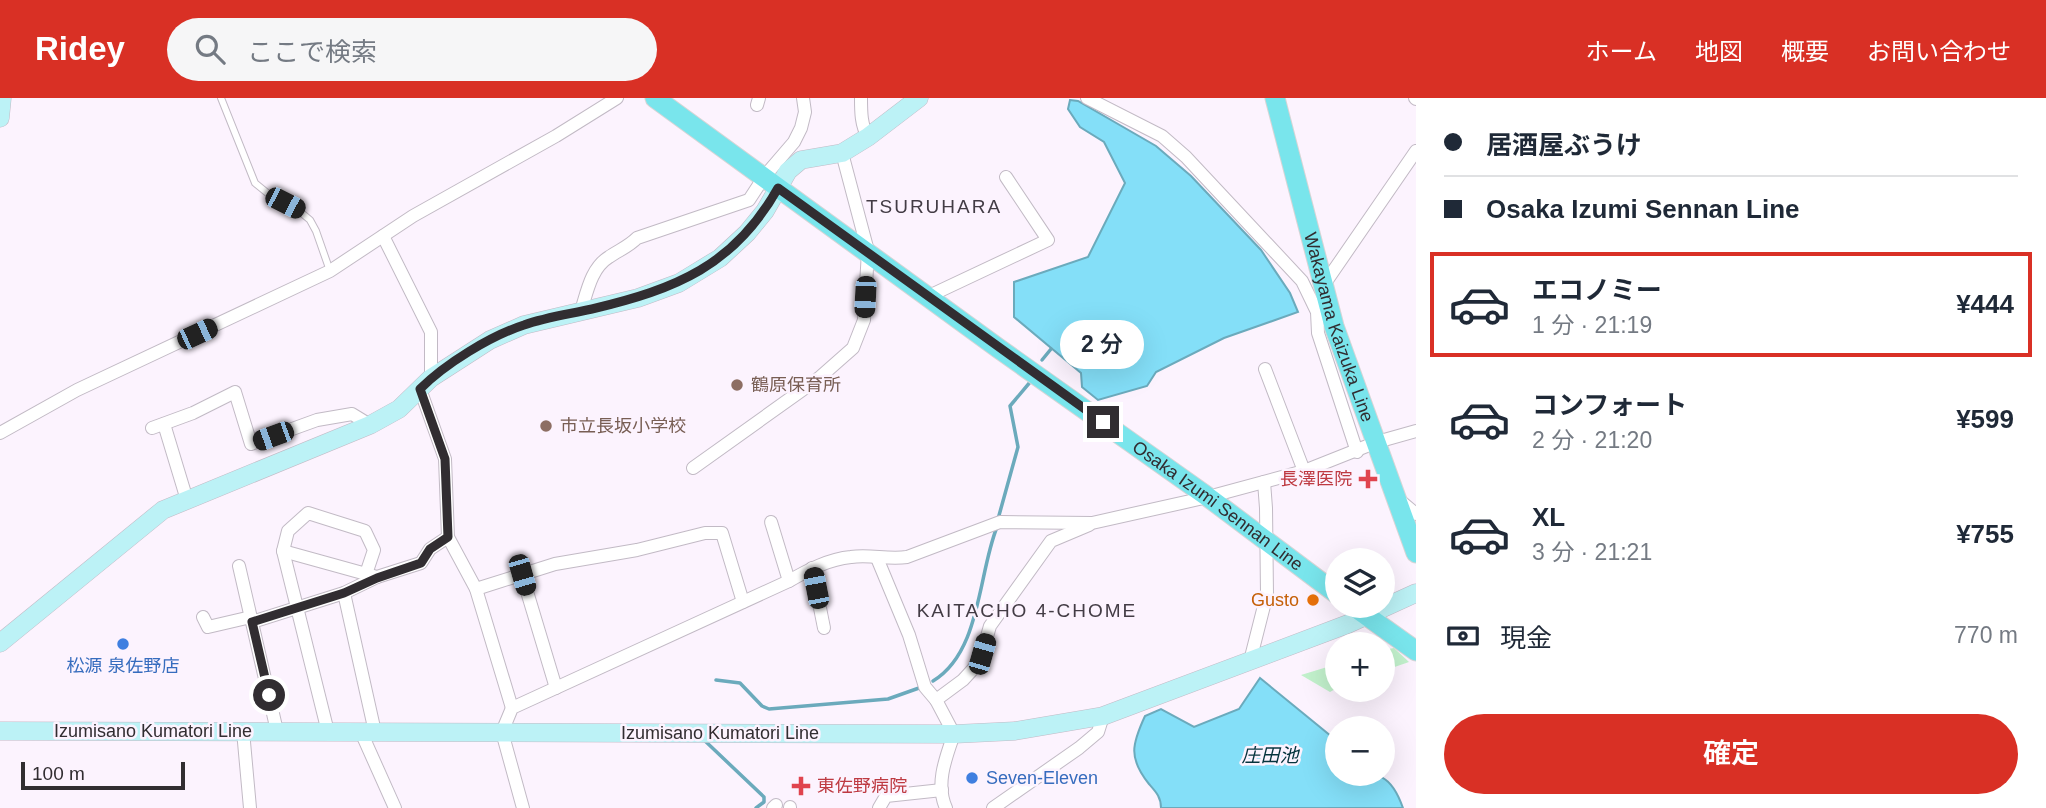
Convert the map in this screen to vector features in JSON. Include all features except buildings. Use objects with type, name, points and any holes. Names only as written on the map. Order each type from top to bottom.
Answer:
[{"type":"main road","points":[[0,118],[2,98]]},
{"type":"main road","name":"Osaka Izumi Sennan Line","points":[[655,98],[1208,497],[1325,585]]},
{"type":"main road","points":[[0,643],[163,510],[370,425],[399,409],[425,384],[490,340],[524,325],[638,298],[679,283],[720,258],[747,233],[765,211],[771,182],[801,160],[842,152],[868,137],[919,98]]},
{"type":"main road","name":"Wakayama Kaizuka Line","points":[[1275,98],[1323,286],[1324,315],[1377,442],[1416,553]]},
{"type":"main road","name":"Izumisano Kumatori Line","points":[[1395,599],[1416,593]]},
{"type":"main road","name":"Izumisano Kumatori Line","points":[[0,731],[954,734],[1028,729],[1103,716],[1250,661],[1343,618]]},
{"type":"main road","points":[[1371,618],[1416,651]]},
{"type":"street","points":[[0,433],[77,390],[330,271],[413,216],[556,136],[617,98]]},
{"type":"street","points":[[582,311],[590,280],[607,257],[626,248],[637,238],[740,205],[771,182],[798,135],[805,112],[803,98]]},
{"type":"street","points":[[861,98],[861,115],[868,137]]},
{"type":"street","points":[[1087,98],[1162,136],[1186,157],[1302,281],[1324,315],[1322,347],[1357,452]]},
{"type":"street","points":[[1323,286],[1416,151]]},
{"type":"street","points":[[693,468],[819,378],[853,348],[864,320],[868,251],[842,152]]},
{"type":"street","points":[[929,296],[1048,240],[1006,177]]},
{"type":"street","points":[[383,236],[431,332],[425,384],[445,459],[448,537],[476,589],[512,709],[502,732],[523,808]]},
{"type":"street","points":[[1265,369],[1304,471]]},
{"type":"street","points":[[187,500],[158,426],[193,413],[235,392],[251,444],[317,420],[352,414],[370,425]]},
{"type":"street","points":[[936,700],[974,668],[982,654],[990,626],[1051,541],[1093,523],[1208,497],[1304,471],[1377,442],[1416,430]]},
{"type":"street","points":[[1250,661],[1267,594],[1264,482]]},
{"type":"street","points":[[1398,499],[1416,514]]},
{"type":"street","points":[[328,732],[284,551],[288,531],[308,513],[365,531],[374,550],[371,576]]},
{"type":"street","points":[[771,522],[789,580]]},
{"type":"street","points":[[512,709],[812,568],[849,557],[907,557],[1000,522],[1093,523]]},
{"type":"street","points":[[476,589],[555,565],[637,550],[705,533],[722,533],[743,602]]},
{"type":"street","points":[[203,617],[208,627],[298,610],[344,593],[371,576],[421,563],[430,549],[448,537]]},
{"type":"street","points":[[284,551],[371,576]]},
{"type":"street","points":[[877,558],[909,635],[925,687],[936,700],[954,734],[942,767],[942,800],[946,808]]},
{"type":"street","points":[[239,566],[277,732]]},
{"type":"street","points":[[812,568],[824,628]]},
{"type":"street","points":[[522,575],[556,688]]},
{"type":"street","points":[[344,593],[368,732],[394,808]]},
{"type":"street","points":[[993,808],[1079,748],[1098,732],[1103,716]]},
{"type":"street","points":[[243,731],[250,808]]},
{"type":"street","points":[[879,808],[886,796],[942,790]]},
{"type":"lane","points":[[221,98],[254,183],[310,220],[330,271]]},
{"type":"green space","points":[[1395,649],[1409,662],[1395,667]]},
{"type":"green space","points":[[1325,668],[1325,689],[1301,675]]},
{"type":"water","points":[[1070,100],[1078,101],[1156,146],[1191,176],[1261,250],[1290,293],[1298,312],[1224,338],[1156,372],[1147,386],[1098,400],[1082,387],[1081,373],[1014,317],[1014,282],[1088,257],[1125,183],[1104,142],[1080,127],[1068,109]]},
{"type":"water","name":"庄田池","points":[[1260,678],[1325,731],[1325,786],[1392,786],[1403,808],[1161,808],[1158,795],[1142,775],[1135,758],[1135,743],[1145,716],[1161,709],[1194,727],[1239,709]]},
{"type":"waterway","points":[[1042,360],[1051,349]]},
{"type":"waterway","points":[[998,519],[1018,447],[1010,406],[1031,381]]},
{"type":"waterway","points":[[933,681],[949,668],[961,651],[969,632],[997,527]]},
{"type":"waterway","points":[[716,680],[740,683],[762,706],[769,709],[888,699],[919,688]]},
{"type":"waterway","points":[[703,739],[764,797],[764,802],[756,808]]},
{"type":"place","name":"鶴原保育所","points":[[737,385]]},
{"type":"place","name":"市立長坂小学校","points":[[546,426]]},
{"type":"place","name":"長澤医院","points":[[1368,479]]},
{"type":"place","name":"Gusto","points":[[1313,600]]},
{"type":"place","name":"松源 泉佐野店","points":[[123,644]]},
{"type":"place","name":"Seven-Eleven","points":[[972,778]]},
{"type":"place","name":"東佐野病院","points":[[801,786]]},
{"type":"district","name":"TSURUHARA","points":[[934,206]]},
{"type":"district","name":"KAITACHO 4-CHOME","points":[[1027,610]]},
{"type":"route","points":[[269,695],[252,622],[298,610],[421,563],[430,549],[448,537],[445,459],[420,389],[431,378],[490,340],[524,325],[638,298],[679,283],[720,258],[747,233],[765,211],[778,188],[1103,422]]}]
